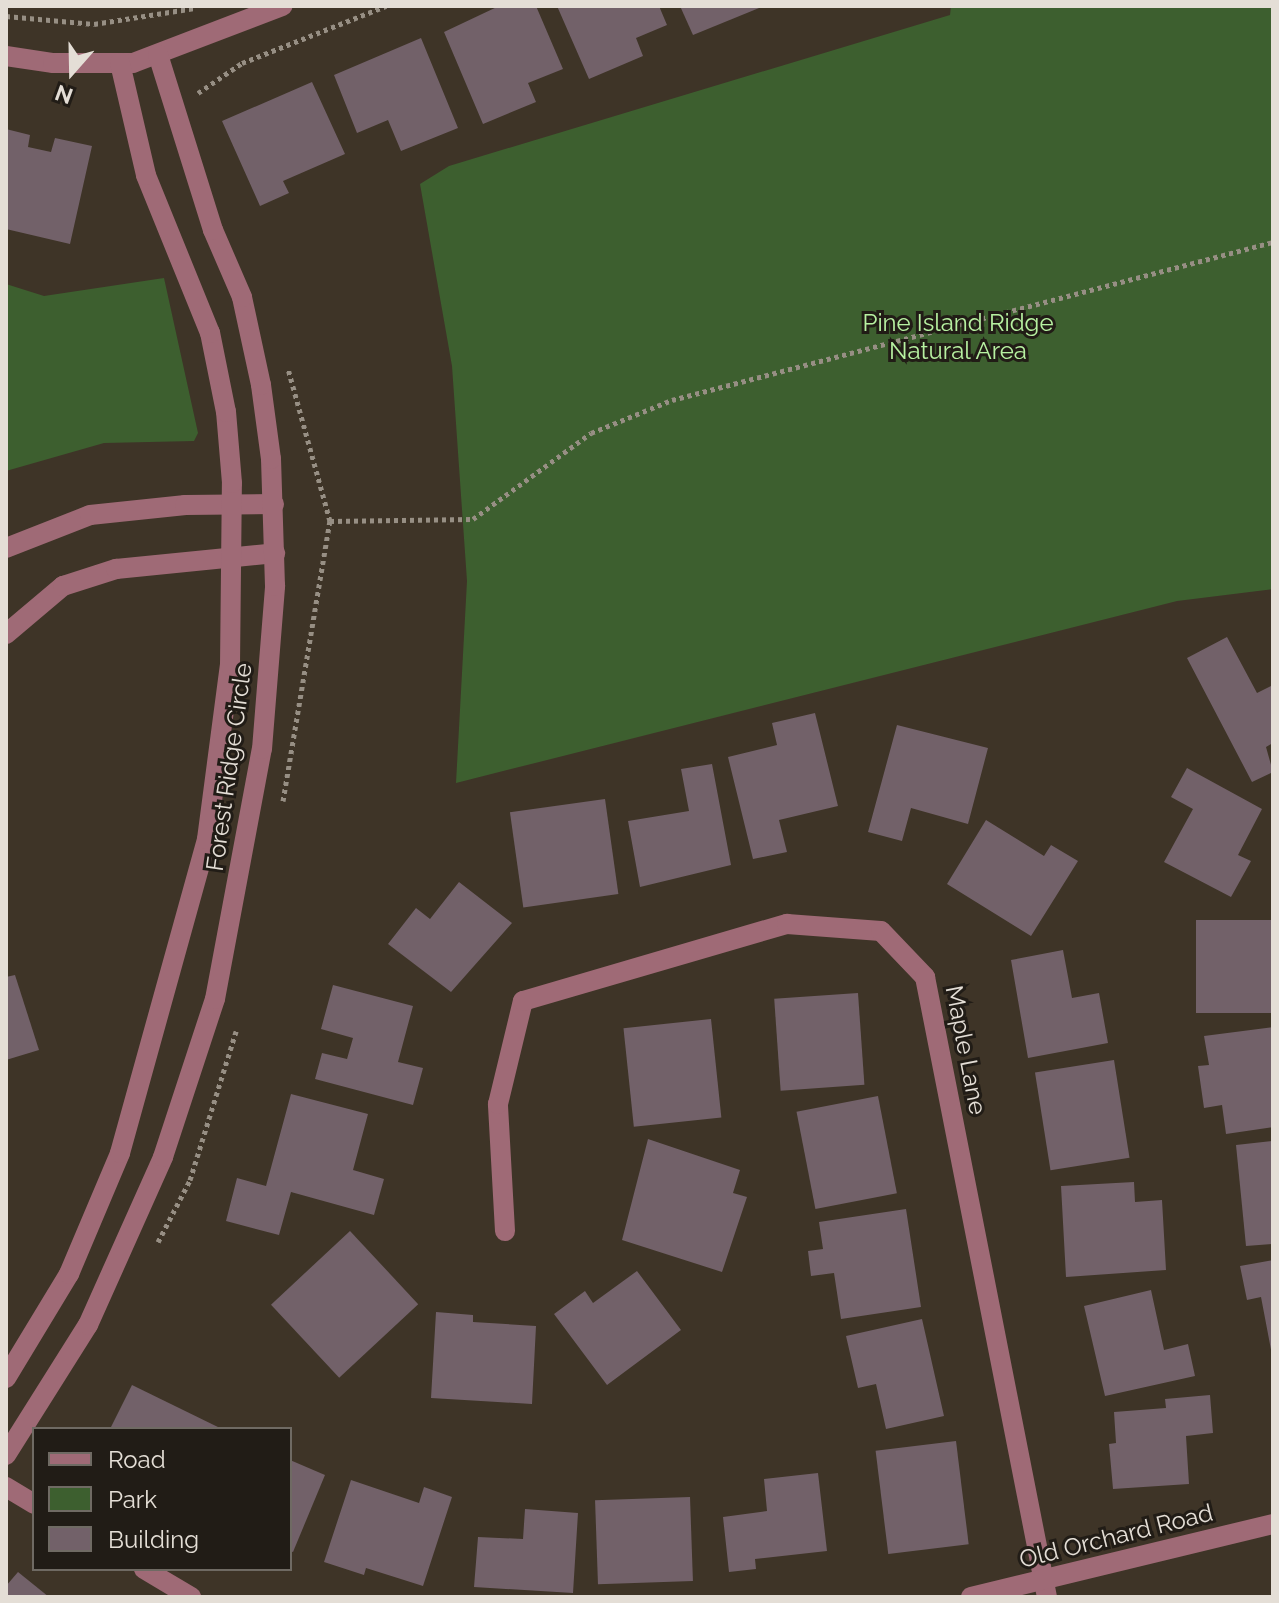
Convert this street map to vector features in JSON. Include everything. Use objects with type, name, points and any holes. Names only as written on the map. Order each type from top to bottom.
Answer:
[{"type":"street","points":[[6,56],[53,63],[120,63],[158,54],[282,6]]},
{"type":"street","name":"Forest Ridge Circle","points":[[6,1455],[88,1325],[163,1157],[215,999],[262,749],[275,553],[274,504],[261,385],[242,297],[213,230],[158,54]]},
{"type":"street","name":"Forest Ridge Circle","points":[[6,1378],[69,1274],[120,1153],[170,989],[221,762],[233,557],[226,412],[210,333],[150,187],[120,63]]},
{"type":"street","points":[[6,548],[90,515],[232,504],[274,504]]},
{"type":"street","points":[[6,634],[63,586],[116,569],[275,553]]},
{"type":"street","name":"Maple Lane","points":[[505,1231],[498,1104],[523,1001],[787,924],[881,931],[925,977],[1046,1590]]},
{"type":"street","points":[[6,1487],[32,1503]]},
{"type":"street","name":"Old Orchard Road","points":[[971,1597],[1046,1590],[1273,1524]]},
{"type":"street","points":[[147,1571],[191,1597]]},
{"type":"path","points":[[6,16],[94,24],[199,6]]},
{"type":"path","points":[[206,83],[242,63],[386,6]]},
{"type":"path","points":[[330,521],[473,519],[591,433],[672,400],[1273,242]]},
{"type":"green space","name":"Pine Island Ridge Natural Area","points":[[951,6],[1273,6],[1273,589],[1177,601],[456,783],[467,581],[452,366],[420,184],[449,166],[950,15]]},
{"type":"green space","points":[[164,278],[198,433],[194,441],[104,443],[6,471],[6,284],[44,296]]},
{"type":"building","points":[[499,6],[536,6],[563,69],[528,83],[536,102],[483,124],[444,32]]},
{"type":"building","points":[[557,6],[659,6],[667,25],[636,38],[643,56],[589,79]]},
{"type":"building","points":[[680,6],[764,6],[693,35]]},
{"type":"building","points":[[421,38],[458,128],[401,151],[388,120],[357,133],[334,75]]},
{"type":"building","points":[[312,82],[345,154],[283,181],[289,193],[260,206],[222,121]]},
{"type":"building","points":[[6,129],[30,135],[28,147],[51,152],[55,138],[92,146],[70,244],[6,229]]},
{"type":"building","points":[[1227,637],[1257,693],[1273,685],[1273,743],[1266,747],[1273,772],[1252,782],[1187,658]]},
{"type":"building","points":[[815,713],[838,806],[779,820],[787,852],[753,859],[728,757],[777,745],[772,723]]},
{"type":"building","points":[[897,725],[988,748],[968,824],[911,808],[902,841],[868,832]]},
{"type":"building","points":[[712,764],[731,865],[640,887],[628,821],[689,811],[681,769]]},
{"type":"building","points":[[1187,768],[1262,809],[1238,855],[1251,861],[1231,897],[1164,862],[1193,809],[1171,797]]},
{"type":"building","points":[[605,799],[618,894],[523,907],[510,812]]},
{"type":"building","points":[[986,820],[1044,856],[1051,845],[1078,861],[1031,936],[947,884]]},
{"type":"building","points":[[459,882],[512,923],[451,992],[388,944],[416,908],[430,919]]},
{"type":"building","points":[[1196,920],[1273,920],[1273,1013],[1196,1013]]},
{"type":"building","points":[[1063,950],[1072,998],[1099,993],[1108,1043],[1028,1058],[1011,960]]},
{"type":"building","points":[[15,975],[39,1050],[6,1060],[6,977]]},
{"type":"building","points":[[333,985],[413,1006],[398,1062],[423,1068],[413,1105],[315,1079],[322,1053],[347,1059],[353,1038],[321,1029]]},
{"type":"building","points":[[858,993],[864,1085],[781,1091],[774,999]]},
{"type":"building","points":[[711,1019],[721,1117],[634,1127],[623,1028]]},
{"type":"building","points":[[1273,1027],[1273,1127],[1226,1134],[1222,1105],[1204,1108],[1198,1066],[1209,1065],[1204,1036]]},
{"type":"building","points":[[1114,1060],[1129,1158],[1050,1170],[1035,1073]]},
{"type":"building","points":[[291,1094],[368,1114],[353,1170],[384,1179],[374,1215],[291,1192],[279,1235],[226,1221],[237,1178],[266,1186]]},
{"type":"building","points":[[878,1096],[897,1193],[815,1209],[797,1112]]},
{"type":"building","points":[[648,1139],[740,1170],[733,1193],[747,1197],[722,1272],[622,1240]]},
{"type":"building","points":[[1273,1141],[1273,1244],[1246,1246],[1236,1145]]},
{"type":"building","points":[[1134,1182],[1135,1202],[1162,1200],[1166,1270],[1066,1277],[1061,1186]]},
{"type":"building","points":[[906,1209],[921,1307],[841,1319],[834,1273],[811,1276],[808,1251],[823,1249],[819,1222]]},
{"type":"building","points":[[350,1231],[418,1304],[339,1378],[271,1305]]},
{"type":"building","points":[[1273,1260],[1272,1355],[1261,1297],[1247,1300],[1240,1266]]},
{"type":"building","points":[[637,1271],[681,1330],[607,1385],[554,1314],[585,1291],[593,1303]]},
{"type":"building","points":[[1151,1290],[1164,1350],[1188,1344],[1195,1376],[1105,1396],[1084,1306]]},
{"type":"building","points":[[436,1312],[473,1315],[473,1322],[536,1326],[532,1404],[431,1398]]},
{"type":"building","points":[[922,1319],[944,1416],[886,1429],[876,1384],[858,1388],[846,1336]]},
{"type":"building","points":[[132,1385],[218,1427],[111,1427]]},
{"type":"building","points":[[1210,1395],[1213,1433],[1186,1436],[1189,1484],[1113,1489],[1109,1444],[1116,1443],[1114,1412],[1166,1408],[1165,1399]]},
{"type":"building","points":[[956,1441],[969,1544],[888,1554],[876,1451]]},
{"type":"building","points":[[292,1461],[325,1475],[292,1552]]},
{"type":"building","points":[[818,1473],[827,1551],[755,1559],[756,1569],[729,1572],[723,1517],[767,1511],[764,1479]]},
{"type":"building","points":[[351,1480],[419,1503],[424,1487],[452,1497],[423,1586],[366,1568],[364,1575],[324,1562]]},
{"type":"building","points":[[690,1497],[693,1581],[598,1584],[595,1500]]},
{"type":"building","points":[[525,1509],[578,1513],[573,1593],[474,1587],[478,1537],[523,1539]]},
{"type":"building","points":[[18,1572],[49,1597],[6,1597],[6,1586]]}]
